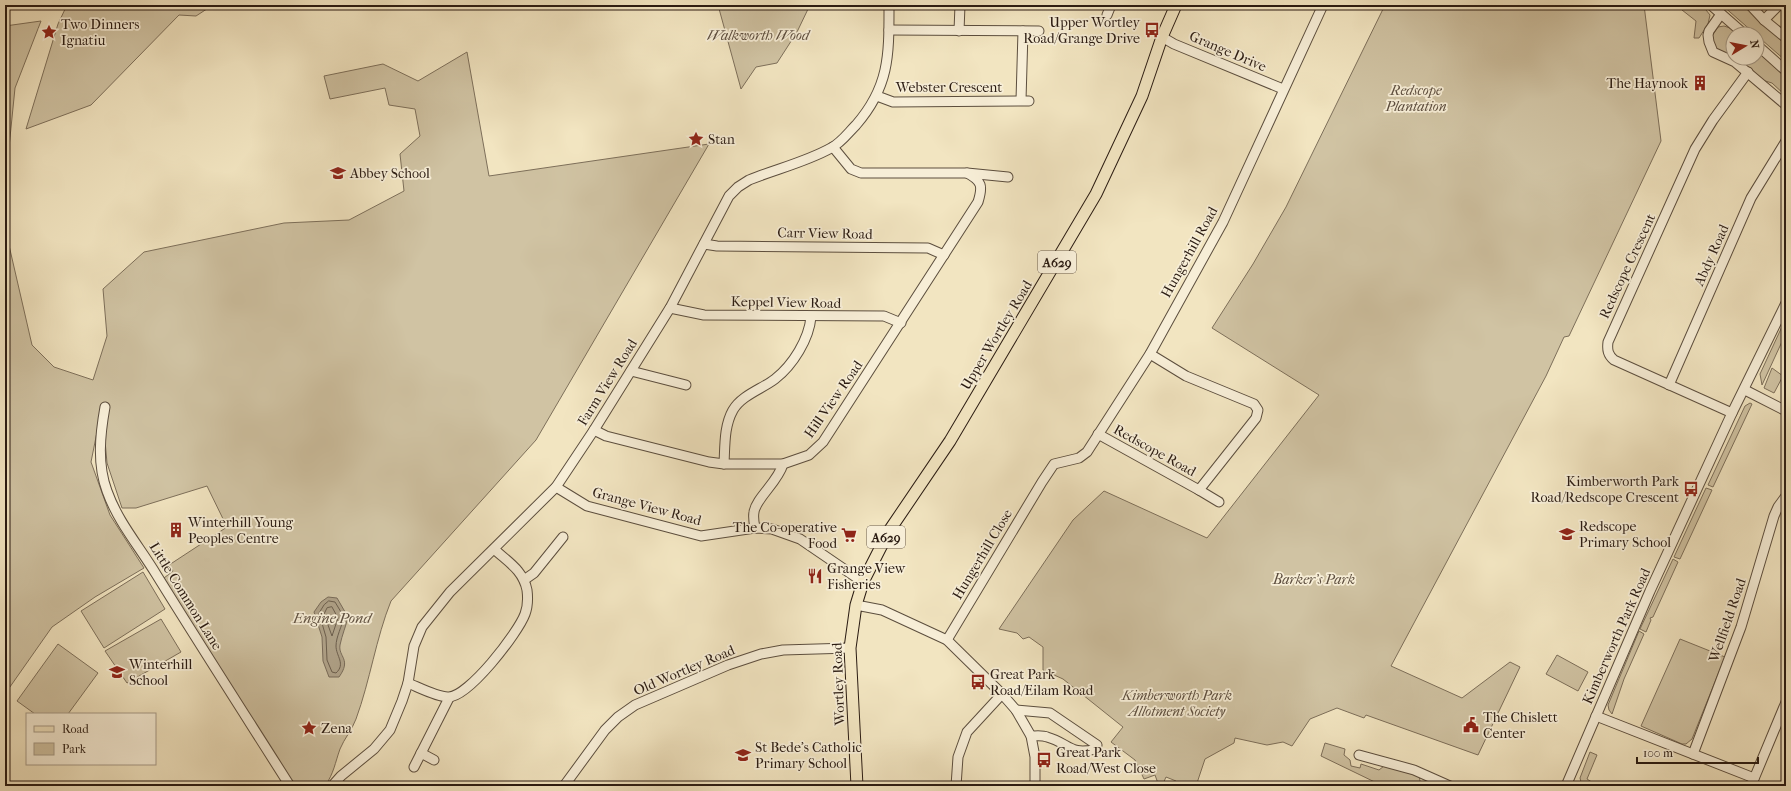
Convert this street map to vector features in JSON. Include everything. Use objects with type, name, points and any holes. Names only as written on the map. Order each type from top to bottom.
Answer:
[{"type":"main road","name":"Upper Wortley Road","points":[[856,606],[863,582],[889,531],[950,441],[1096,194],[1142,96],[1162,37],[1176,5]]},
{"type":"main road","name":"Wortley Road","points":[[856,606],[850,648],[857,786]]},
{"type":"street","name":"Farm View Road","points":[[332,786],[384,739],[396,718],[408,683],[414,646],[422,627],[450,592],[556,487],[594,430],[670,308],[694,267],[704,244],[730,196],[738,187],[748,180],[822,153],[833,147],[844,139],[861,120],[877,96],[884,79],[889,53],[889,5]]},
{"type":"street","points":[[959,31],[960,5]]},
{"type":"street","points":[[1107,15],[1111,5]]},
{"type":"street","name":"Hungerhill Road","points":[[1042,482],[1054,464],[1079,458],[1087,452],[1150,354],[1223,222],[1323,5]]},
{"type":"street","points":[[1711,5],[1735,26]]},
{"type":"street","points":[[1750,5],[1764,20],[1786,38]]},
{"type":"street","points":[[1764,20],[1779,5]]},
{"type":"street","points":[[1721,14],[1709,30],[1708,35],[1710,47],[1713,52],[1734,62],[1748,72],[1786,105]]},
{"type":"street","points":[[889,30],[1039,31]]},
{"type":"street","name":"Webster Crescent","points":[[877,96],[893,102],[1025,100],[1023,31]]},
{"type":"street","name":"Grange Drive","points":[[1162,37],[1174,44],[1283,89]]},
{"type":"street","points":[[1765,52],[1786,70]]},
{"type":"street","name":"Redscope Crescent","points":[[1732,413],[1614,360],[1609,356],[1607,349],[1608,342],[1657,237],[1695,149],[1713,120],[1748,72]]},
{"type":"street","name":"Abdy Road","points":[[1669,385],[1751,198],[1786,141]]},
{"type":"street","points":[[833,147],[852,169],[861,173],[967,172],[1008,177]]},
{"type":"street","name":"Hill View Road","points":[[594,430],[606,436],[710,462],[724,464],[783,464],[809,455],[823,442],[978,202],[981,192],[980,182],[976,177],[967,172]]},
{"type":"street","name":"Carr View Road","points":[[704,244],[717,246],[928,248],[944,255]]},
{"type":"street","name":"Kimberworth Park Road","points":[[1568,785],[1650,591],[1732,413],[1786,303]]},
{"type":"street","name":"Keppel View Road","points":[[670,308],[704,315],[811,317],[884,316],[901,323]]},
{"type":"street","points":[[724,464],[728,420],[734,408],[774,379],[785,369],[803,343],[809,330],[811,317]]},
{"type":"street","name":"Redscope Road","points":[[1150,354],[1186,376],[1254,404],[1258,410],[1256,418],[1199,490]]},
{"type":"street","points":[[631,371],[686,385]]},
{"type":"street","points":[[1744,390],[1786,411]]},
{"type":"street","name":"Little Common Lane","points":[[104,407],[100,433],[101,468],[106,491],[120,522],[148,561],[290,786]]},
{"type":"street","name":"Redscope Road","points":[[1098,434],[1219,502]]},
{"type":"street","points":[[755,528],[754,512],[758,504],[777,479],[783,464]]},
{"type":"street","name":"Hungerhill Close","points":[[947,640],[1042,482]]},
{"type":"street","name":"Grange View Road","points":[[556,487],[588,506],[701,536],[755,528],[772,529],[800,539],[863,582]]},
{"type":"street","name":"Wellfield Road","points":[[1693,754],[1741,627],[1774,516],[1778,507],[1786,496]]},
{"type":"street","points":[[524,580],[534,573],[562,541]]},
{"type":"street","points":[[414,767],[448,698],[468,689],[504,647],[520,624],[527,603],[522,574],[494,549]]},
{"type":"street","points":[[856,606],[882,610],[947,640],[1002,694],[1016,710],[1031,736],[1035,757],[1035,786]]},
{"type":"street","name":"Old Wortley Road","points":[[564,786],[605,730],[618,717],[635,705],[728,665],[761,654],[783,650],[850,648]]},
{"type":"street","points":[[408,683],[448,698]]},
{"type":"street","points":[[956,786],[958,757],[967,732],[1002,694]]},
{"type":"street","points":[[1596,716],[1693,754],[1753,782],[1786,702]]},
{"type":"street","points":[[1016,710],[1050,713],[1089,738],[1097,745],[1096,750],[1084,752],[1072,750],[1046,736],[1031,736]]},
{"type":"street","points":[[421,753],[434,760]]},
{"type":"street","points":[[1359,755],[1397,764],[1430,782],[1450,786]]},
{"type":"green space","points":[[67,5],[213,5],[196,16],[179,15],[91,105],[26,129],[58,24]]},
{"type":"green space","name":"Walkworth Wood","points":[[718,5],[808,5],[809,7],[797,32],[777,63],[756,67],[741,89]]},
{"type":"green space","name":"Barker's Park","points":[[1385,5],[1644,5],[1661,141],[1569,336],[1564,337],[1546,376],[1391,666],[1462,698],[1510,662],[1520,667],[1478,755],[1366,715],[1364,718],[1337,708],[1310,719],[1292,746],[1283,742],[1267,745],[1235,738],[1234,743],[1205,759],[1196,786],[1175,786],[1176,781],[1166,777],[1162,786],[1159,786],[1155,775],[1144,779],[1135,760],[1111,742],[1123,727],[1063,679],[1043,670],[1043,647],[1029,637],[1023,639],[1017,633],[999,629],[1073,520],[1104,491],[1207,538],[1319,395],[1212,328],[1253,264],[1286,207]]},
{"type":"green space","points":[[1686,5],[1702,5],[1710,15],[1708,24],[1699,38],[1694,38],[1696,21],[1682,10]]},
{"type":"green space","points":[[1722,5],[1744,5],[1786,45],[1786,61],[1765,43],[1765,26],[1746,26]]},
{"type":"green space","points":[[41,21],[15,88],[5,187],[5,26]]},
{"type":"green space","points":[[1725,26],[1725,55],[1714,48],[1712,36],[1718,27]]},
{"type":"green space","points":[[467,52],[489,176],[709,144],[536,440],[391,601],[381,630],[361,705],[356,719],[340,749],[332,772],[325,786],[290,786],[164,578],[173,571],[169,565],[227,527],[207,486],[136,508],[122,508],[107,463],[102,407],[91,462],[110,515],[144,568],[95,597],[52,627],[5,694],[5,228],[32,345],[54,367],[93,380],[107,336],[103,289],[144,252],[284,223],[349,220],[404,191],[400,154],[420,136],[415,109],[389,105],[385,88],[330,99],[324,76],[383,64],[418,81]]},
{"type":"green space","points":[[1765,58],[1786,76],[1786,96],[1772,83],[1762,80],[1741,66],[1765,66]]},
{"type":"green space","points":[[1786,318],[1786,333],[1762,385],[1760,374]]},
{"type":"green space","points":[[1772,368],[1783,376],[1774,393],[1764,388]]},
{"type":"green space","points":[[1750,403],[1752,404],[1713,487],[1708,485],[1745,406]]},
{"type":"green space","points":[[1706,488],[1712,490],[1680,559],[1674,557]]},
{"type":"green space","points":[[1673,559],[1678,562],[1653,617],[1650,618],[1651,620],[1646,632],[1640,629]]},
{"type":"green space","points":[[143,572],[165,609],[104,648],[81,611]]},
{"type":"green space","points":[[161,619],[181,652],[127,683],[105,651]]},
{"type":"green space","points":[[1639,631],[1644,634],[1624,679],[1612,714],[1608,705]]},
{"type":"green space","points":[[1680,639],[1725,657],[1692,739],[1686,744],[1682,744],[1641,726]]},
{"type":"green space","points":[[58,644],[98,673],[69,713],[34,713],[17,701]]},
{"type":"green space","points":[[1557,655],[1588,672],[1578,691],[1546,674]]},
{"type":"green space","points":[[1325,743],[1345,749],[1344,755],[1350,760],[1351,766],[1360,768],[1361,764],[1379,770],[1384,766],[1419,776],[1421,785],[1383,786],[1321,756]]},
{"type":"green space","points":[[1590,752],[1597,755],[1587,779],[1598,786],[1582,786],[1580,778]]},
{"type":"water","name":"Engine Pond","points":[[328,597],[337,598],[348,617],[340,645],[345,662],[343,671],[339,677],[329,677],[323,661],[322,637],[314,612],[321,602]]},
{"type":"place","name":"Upper Wortley Road/Grange Drive","points":[[1152,30]]},
{"type":"place","name":"Two Dinners Ignatiu","points":[[49,32]]},
{"type":"place","name":"The Haynook","points":[[1700,83]]},
{"type":"place","name":"Stan","points":[[696,139]]},
{"type":"place","name":"Abbey School","points":[[338,173]]},
{"type":"place","name":"Kimberworth Park Road/Redscope Crescent","points":[[1691,489]]},
{"type":"place","name":"Winterhill Young Peoples Centre","points":[[176,530]]},
{"type":"place","name":"Redscope Primary School","points":[[1567,534]]},
{"type":"place","name":"The Co-operative Food","points":[[849,535]]},
{"type":"place","name":"Grange View Fisheries","points":[[815,576]]},
{"type":"place","name":"Winterhill School","points":[[117,672]]},
{"type":"place","name":"Great Park Road/Eilam Road","points":[[978,682]]},
{"type":"place","name":"The Chislett Center","points":[[1471,725]]},
{"type":"place","name":"Zena","points":[[309,728]]},
{"type":"place","name":"St Bede's Catholic Primary School","points":[[743,755]]},
{"type":"place","name":"Great Park Road/West Close","points":[[1044,760]]},
{"type":"park label","name":"Redscope Plantation","points":[[1416,98]]},
{"type":"park label","name":"Kimberworth Park Allotment Society","points":[[1177,704]]}]
